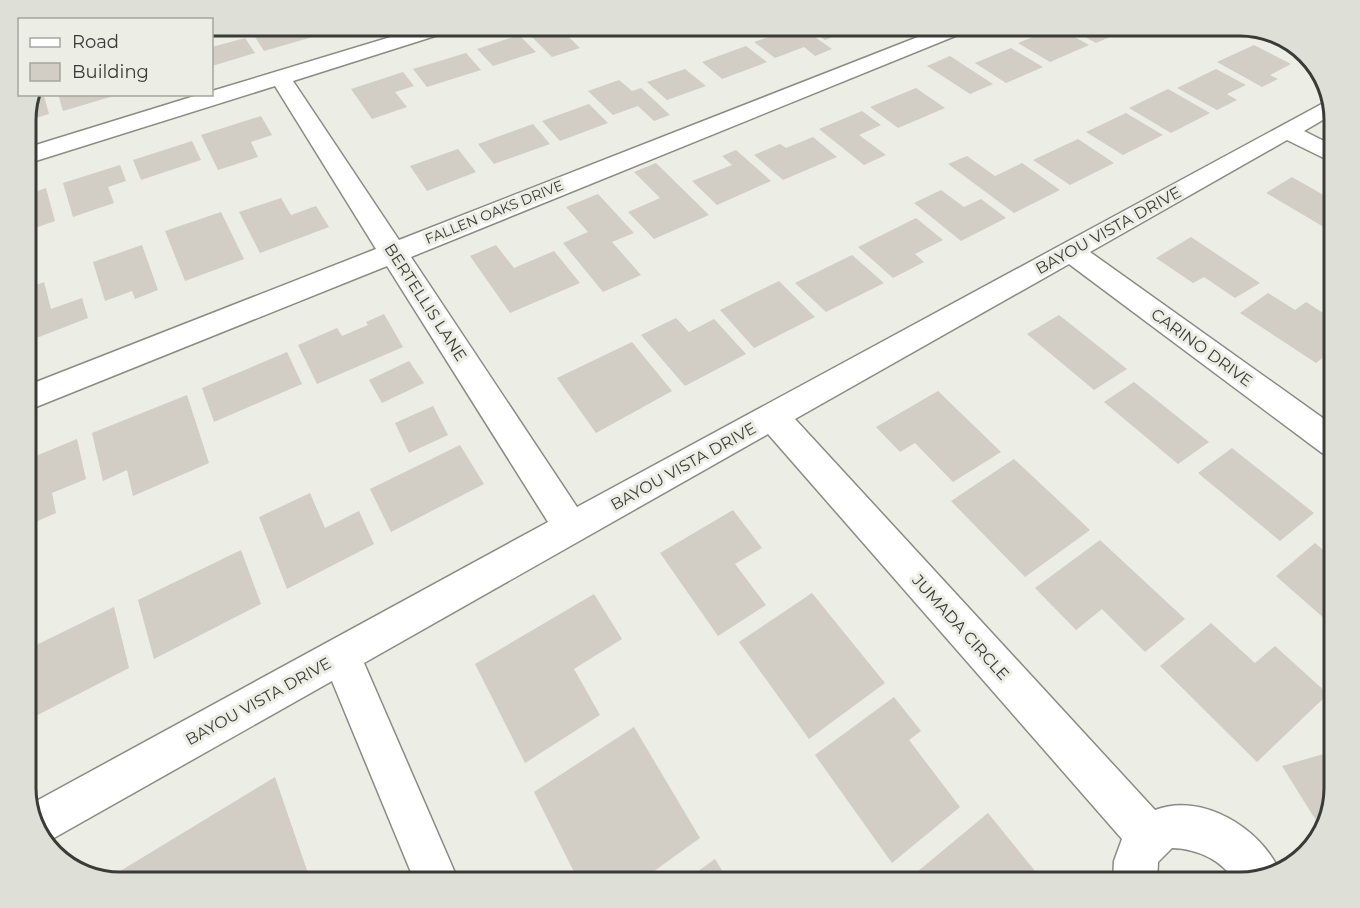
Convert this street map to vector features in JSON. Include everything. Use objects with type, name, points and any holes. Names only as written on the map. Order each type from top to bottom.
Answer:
[{"type":"street","points":[[36,153],[414,36]]},
{"type":"street","name":"FALLEN OAKS DRIVE","points":[[36,395],[938,36]]},
{"type":"street","name":"BERTELLIS LANE","points":[[280,77],[571,528]]},
{"type":"street","name":"BAYOU VISTA DRIVE","points":[[42,821],[1323,110]]},
{"type":"street","points":[[1287,131],[1324,150]]},
{"type":"street","name":"CARINO DRIVE","points":[[1070,251],[1324,435]]},
{"type":"street","name":"JUMADA CIRCLE","points":[[773,417],[1149,836]]},
{"type":"street","points":[[341,655],[433,872]]},
{"type":"street","points":[[1136,872],[1137,856],[1149,836],[1168,825],[1192,825],[1219,837],[1244,856],[1254,870]]},
{"type":"building","points":[[254,36],[316,36],[264,51]]},
{"type":"building","points":[[520,36],[536,52],[493,66],[477,49]]},
{"type":"building","points":[[531,36],[568,36],[580,48],[552,57]]},
{"type":"building","points":[[771,36],[813,36],[832,49],[815,56],[804,47],[775,58],[754,42]]},
{"type":"building","points":[[819,36],[836,36],[825,40]]},
{"type":"building","points":[[1035,36],[1073,36],[1089,45],[1050,62],[1018,43]]},
{"type":"building","points":[[1083,36],[1112,36],[1096,43]]},
{"type":"building","points":[[245,38],[255,53],[213,66],[213,47]]},
{"type":"building","points":[[1254,45],[1291,64],[1270,75],[1278,79],[1262,87],[1217,62]]},
{"type":"building","points":[[746,46],[767,62],[722,79],[702,62]]},
{"type":"building","points":[[1011,48],[1043,67],[1006,83],[975,63]]},
{"type":"building","points":[[466,53],[481,70],[427,87],[413,69]]},
{"type":"building","points":[[950,56],[993,84],[970,94],[927,66]]},
{"type":"building","points":[[685,69],[706,86],[667,100],[647,82]]},
{"type":"building","points":[[1216,69],[1246,85],[1227,94],[1237,100],[1217,110],[1177,88]]},
{"type":"building","points":[[403,72],[414,86],[395,92],[407,107],[372,119],[351,89]]},
{"type":"building","points":[[619,80],[632,91],[641,88],[670,115],[654,121],[638,106],[613,115],[588,91]]},
{"type":"building","points":[[916,88],[945,108],[898,128],[870,107]]},
{"type":"building","points":[[1168,89],[1210,113],[1171,133],[1129,108]]},
{"type":"building","points":[[44,96],[49,114],[36,118],[36,114],[39,98]]},
{"type":"building","points":[[59,96],[114,96],[63,111]]},
{"type":"building","points":[[589,104],[608,123],[560,141],[542,121]]},
{"type":"building","points":[[862,111],[881,125],[859,135],[886,155],[864,165],[819,129]]},
{"type":"building","points":[[1126,113],[1163,135],[1123,155],[1086,132]]},
{"type":"building","points":[[261,116],[272,135],[251,142],[258,157],[218,170],[201,135]]},
{"type":"building","points":[[533,124],[550,144],[494,164],[478,144]]},
{"type":"building","points":[[813,137],[837,157],[783,180],[754,155],[780,144],[786,148]]},
{"type":"building","points":[[1078,139],[1114,163],[1070,185],[1033,160]]},
{"type":"building","points":[[192,141],[201,160],[141,180],[133,160]]},
{"type":"building","points":[[458,149],[476,172],[427,191],[410,166]]},
{"type":"building","points":[[736,150],[771,181],[717,205],[692,181],[732,165],[722,156]]},
{"type":"building","points":[[967,156],[995,176],[1022,163],[1060,190],[1014,213],[948,164]]},
{"type":"building","points":[[656,163],[709,215],[654,239],[628,212],[660,198],[634,172]]},
{"type":"building","points":[[120,165],[126,181],[108,187],[114,203],[73,217],[63,183]]},
{"type":"building","points":[[1292,177],[1324,195],[1324,227],[1266,193]]},
{"type":"building","points":[[46,188],[55,221],[36,228],[36,192]]},
{"type":"building","points":[[941,190],[964,207],[981,199],[1006,218],[961,241],[914,203]]},
{"type":"building","points":[[598,194],[634,233],[612,242],[641,275],[603,292],[563,243],[588,232],[566,207]]},
{"type":"building","points":[[281,198],[291,215],[316,206],[329,227],[260,253],[239,212]]},
{"type":"building","points":[[221,212],[244,259],[185,281],[165,231]]},
{"type":"building","points":[[916,218],[943,240],[915,254],[924,262],[893,278],[858,247]]},
{"type":"building","points":[[1191,237],[1260,283],[1235,298],[1204,277],[1193,283],[1156,258]]},
{"type":"building","points":[[142,245],[158,290],[135,299],[132,291],[105,301],[93,262]]},
{"type":"building","points":[[496,245],[514,268],[554,251],[580,283],[510,313],[470,256]]},
{"type":"building","points":[[852,255],[884,283],[826,312],[795,283]]},
{"type":"building","points":[[779,281],[815,317],[754,348],[720,310]]},
{"type":"building","points":[[44,282],[51,309],[82,298],[88,318],[36,338],[36,285]]},
{"type":"building","points":[[1268,293],[1295,310],[1306,302],[1324,314],[1324,357],[1316,363],[1240,313]]},
{"type":"building","points":[[384,314],[403,347],[317,384],[298,345],[337,328],[342,336],[368,325],[366,322]]},
{"type":"building","points":[[1059,315],[1127,369],[1094,390],[1027,334]]},
{"type":"building","points":[[676,318],[689,332],[714,319],[746,354],[685,386],[641,335]]},
{"type":"building","points":[[632,342],[672,391],[596,433],[557,378]]},
{"type":"building","points":[[287,352],[302,384],[214,422],[202,388]]},
{"type":"building","points":[[409,361],[424,383],[382,403],[369,380]]},
{"type":"building","points":[[1134,382],[1209,442],[1178,464],[1104,402]]},
{"type":"building","points":[[938,391],[1001,452],[953,482],[915,443],[900,452],[876,427]]},
{"type":"building","points":[[187,395],[209,463],[133,496],[127,470],[103,481],[92,433]]},
{"type":"building","points":[[433,406],[448,435],[409,453],[395,423]]},
{"type":"building","points":[[77,439],[86,479],[52,493],[56,513],[36,522],[36,456]]},
{"type":"building","points":[[460,445],[484,484],[391,532],[370,489]]},
{"type":"building","points":[[1232,448],[1314,513],[1280,541],[1198,473]]},
{"type":"building","points":[[1014,459],[1090,530],[1025,577],[951,501]]},
{"type":"building","points":[[310,493],[325,528],[359,511],[374,544],[287,589],[259,517]]},
{"type":"building","points":[[733,510],[762,548],[735,564],[766,605],[718,636],[660,553]]},
{"type":"building","points":[[1100,540],[1185,619],[1145,652],[1102,609],[1076,630],[1035,588]]},
{"type":"building","points":[[1315,543],[1324,551],[1324,618],[1276,576]]},
{"type":"building","points":[[241,550],[261,604],[154,659],[138,600]]},
{"type":"building","points":[[812,593],[885,683],[809,739],[739,642]]},
{"type":"building","points":[[594,594],[622,639],[574,669],[600,715],[525,763],[475,664]]},
{"type":"building","points":[[114,607],[129,668],[36,716],[36,645]]},
{"type":"building","points":[[1211,623],[1255,663],[1275,646],[1324,690],[1324,698],[1257,762],[1160,666]]},
{"type":"building","points":[[894,697],[921,731],[909,740],[960,807],[892,863],[815,755]]},
{"type":"building","points":[[634,727],[700,838],[653,872],[574,872],[534,792]]},
{"type":"building","points":[[1324,754],[1324,788],[1320,815],[1317,822],[1282,766]]},
{"type":"building","points":[[275,777],[308,872],[120,872]]},
{"type":"building","points":[[988,813],[1036,872],[917,872]]},
{"type":"building","points":[[715,859],[723,872],[697,872]]}]
